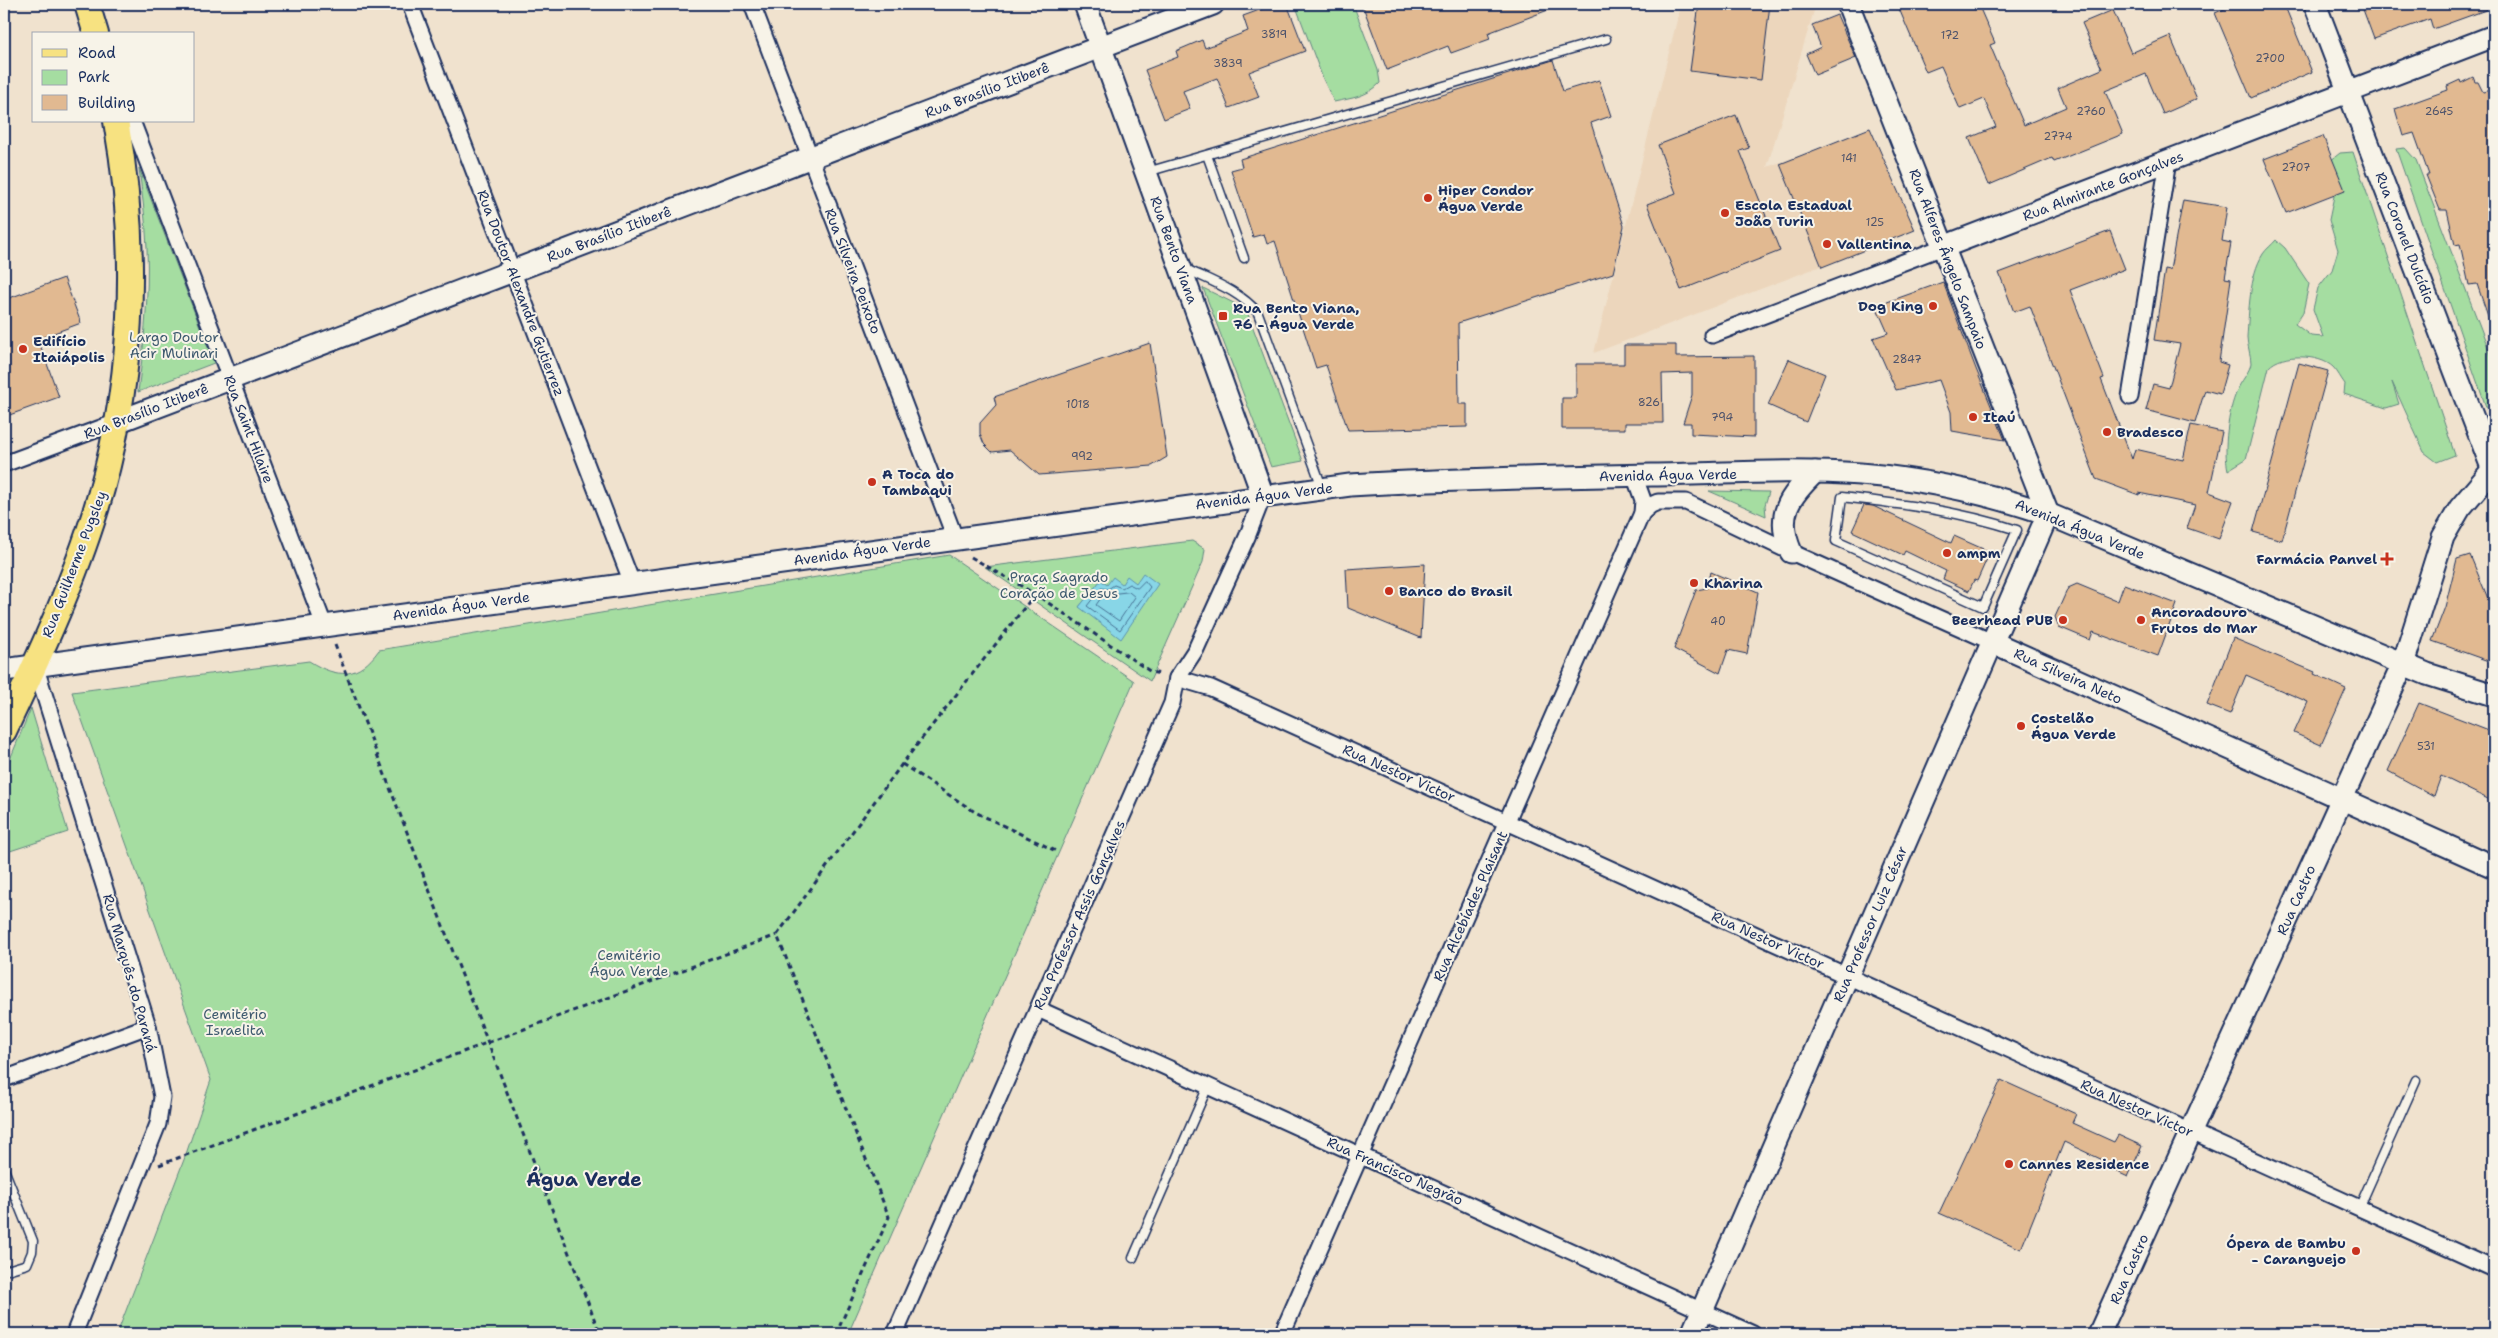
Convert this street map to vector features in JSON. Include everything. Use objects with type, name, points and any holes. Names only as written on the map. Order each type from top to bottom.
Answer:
[{"type":"main road","name":"Rua Bento Viana","points":[[1085,4],[1263,496]]},
{"type":"main road","name":"Rua Brasílio Itiberê","points":[[116,422],[1213,4]]},
{"type":"main road","name":"Rua Alferes Ângelo Sampaio","points":[[1848,4],[2048,514]]},
{"type":"main road","name":"Rua Coronel Dulcídio","points":[[2315,4],[2494,470]]},
{"type":"main road","name":"Rua Almirante Gonçalves","points":[[1944,247],[2494,36]]},
{"type":"main road","name":"Rua Guilherme Pugsley","points":[[4,731],[35,665],[92,522],[105,478],[116,422],[129,328],[131,275],[123,162],[116,122]]},
{"type":"main road","name":"Rua Castro","points":[[2099,1334],[2403,664],[2443,537],[2460,508],[2494,470]]},
{"type":"main road","name":"Avenida Água Verde","points":[[4,670],[632,582],[1323,489],[1416,481],[1815,472],[1859,474],[1938,484],[2005,500],[2048,514],[2403,664],[2456,684],[2494,695]]},
{"type":"main road","points":[[1791,552],[1784,527],[1785,514],[1789,501],[1815,472]]},
{"type":"main road","name":"Rua Professor Luiz César","points":[[1692,1334],[2048,514]]},
{"type":"main road","name":"Rua Silveira Neto","points":[[1992,642],[2494,867]]},
{"type":"street","name":"Rua Doutor Alexandre Gutierrez","points":[[410,4],[632,582]]},
{"type":"street","name":"Rua Silveira Peixoto","points":[[752,4],[955,538]]},
{"type":"street","name":"Rua Saint Hilaire","points":[[132,122],[324,625]]},
{"type":"street","points":[[2130,398],[2168,162]]},
{"type":"street","name":"Rua Almirante Gonçalves","points":[[1712,336],[1944,247]]},
{"type":"street","name":"Rua Brasílio Itiberê","points":[[4,464],[116,422]]},
{"type":"street","points":[[1634,475],[1643,500],[1642,513]]},
{"type":"street","name":"Rua Professor Assis Gonçalves","points":[[894,1334],[1172,703],[1177,678],[1196,649],[1248,537],[1263,496]]},
{"type":"street","name":"Rua Silveira Neto","points":[[1642,513],[1658,502],[1686,502],[1791,552],[1992,642]]},
{"type":"street","name":"Rua Alcebíades Plaisant","points":[[1282,1334],[1642,513]]},
{"type":"street","name":"Rua Marquês do Paraná","points":[[35,665],[148,1026],[160,1084],[161,1110],[139,1172],[74,1334]]},
{"type":"street","name":"Rua Nestor Victor","points":[[1177,678],[1211,688],[2494,1269]]},
{"type":"street","name":"Rua Francisco Negrão","points":[[1038,1009],[1752,1334]]},
{"type":"street","points":[[4,1079],[148,1026]]},
{"type":"lane","points":[[1146,173],[1606,39]]},
{"type":"lane","points":[[1207,155],[1244,258]]},
{"type":"lane","points":[[1180,266],[1239,295],[1250,302],[1258,313],[1323,489]]},
{"type":"lane","points":[[1842,497],[1913,505],[1982,519],[2017,530],[1983,607],[1836,541],[1842,497]]},
{"type":"lane","points":[[2359,1208],[2416,1080]]},
{"type":"lane","points":[[1133,1258],[1208,1086]]},
{"type":"lane","points":[[4,1169],[33,1241],[32,1252],[27,1264],[4,1271]]},
{"type":"path","points":[[955,538],[968,555],[1035,594],[1151,672],[1177,678]]},
{"type":"path","points":[[139,1172],[185,1157],[777,935],[902,764],[1035,594]]},
{"type":"path","points":[[324,625],[339,654],[486,1044],[600,1334]]},
{"type":"path","points":[[902,764],[975,812],[1058,852]]},
{"type":"path","points":[[777,935],[889,1217],[836,1334]]},
{"type":"shaded area","name":"Escola Estadual João Turin","points":[[1681,4],[1816,4],[1767,167],[1798,156],[1839,259],[1594,353]]},
{"type":"green space","points":[[1295,4],[1353,4],[1378,70],[1380,83],[1364,94],[1334,102],[1323,79]]},
{"type":"green space","points":[[2405,148],[2416,160],[2494,363],[2494,430],[2396,149]]},
{"type":"green space","points":[[2353,152],[2455,455],[2437,462],[2424,452],[2392,382],[2399,404],[2386,408],[2344,394],[2345,384],[2335,369],[2327,363],[2310,358],[2291,357],[2275,362],[2269,367],[2246,459],[2228,470],[2226,441],[2231,409],[2238,388],[2251,363],[2247,340],[2248,317],[2252,283],[2258,263],[2264,252],[2276,240],[2285,248],[2309,284],[2303,312],[2295,324],[2311,336],[2323,337],[2313,309],[2318,288],[2332,270],[2338,250],[2329,220],[2334,196],[2330,161],[2340,153]]},
{"type":"green space","name":"Largo Doutor Acir Mulinari","points":[[139,168],[214,363],[138,392],[146,320],[147,284],[146,228]]},
{"type":"green space","points":[[1203,288],[1246,309],[1303,461],[1271,467]]},
{"type":"green space","points":[[1709,491],[1769,492],[1765,505],[1766,516]]},
{"type":"green space","name":"Praça Sagrado Coração de Jesus","points":[[1192,541],[1205,549],[1203,562],[1150,681],[985,567]],"holes":[[[1101,580],[1107,585],[1136,583],[1079,607]]]},
{"type":"green space","name":"Cemitério Água Verde","points":[[949,555],[1134,681],[848,1334],[117,1334],[185,1157],[211,1080],[72,692],[309,661],[329,671],[347,673],[363,666],[379,650]]},
{"type":"green space","points":[[31,708],[68,832],[4,853],[4,774]]},
{"type":"water","points":[[1143,573],[1158,584],[1121,639],[1079,607],[1101,580],[1107,585],[1113,577],[1122,584],[1127,576],[1136,583]]},
{"type":"building","points":[[1276,4],[1287,4],[1305,51],[1249,72],[1259,97],[1229,108],[1217,78],[1183,91],[1190,109],[1164,119],[1145,70],[1178,57],[1176,51],[1202,40],[1205,48],[1248,31],[1243,16]]},
{"type":"building","points":[[1362,4],[1561,5],[1488,33],[1490,39],[1451,53],[1448,46],[1387,70]]},
{"type":"building","points":[[1699,4],[1770,4],[1761,80],[1690,71]]},
{"type":"building","points":[[1897,4],[1978,4],[1995,43],[1990,45],[2024,125],[2066,107],[2058,88],[2102,69],[2082,23],[2113,10],[2131,53],[2170,36],[2197,99],[2163,114],[2146,74],[2105,91],[2123,134],[2054,162],[2052,158],[1989,185],[1969,138],[1996,127],[1984,99],[1960,109],[1941,66],[1926,72]]},
{"type":"building","points":[[2236,4],[2284,4],[2312,72],[2251,98],[2215,13]]},
{"type":"building","points":[[2361,4],[2494,4],[2494,7],[2433,29],[2430,19],[2374,39]]},
{"type":"building","points":[[1837,15],[1856,58],[1815,75],[1806,54],[1821,47],[1812,25]]},
{"type":"building","name":"Hiper Condor Água Verde","points":[[1553,60],[1563,91],[1599,80],[1611,116],[1591,123],[1624,226],[1613,273],[1458,323],[1459,404],[1467,404],[1467,427],[1348,430],[1326,365],[1316,368],[1275,241],[1267,244],[1264,234],[1253,237],[1231,170],[1242,167],[1240,159]]},
{"type":"building","points":[[2473,77],[2483,92],[2494,89],[2494,325],[2491,325],[2477,284],[2469,285],[2460,244],[2455,245],[2447,210],[2440,210],[2426,175],[2429,175],[2414,133],[2403,136],[2395,109],[2448,90],[2447,86],[2460,80],[2461,83]]},
{"type":"building","points":[[1736,115],[1749,148],[1740,151],[1780,251],[1681,290],[1647,204],[1676,193],[1658,145]]},
{"type":"building","points":[[1870,128],[1915,230],[1822,267],[1780,164]]},
{"type":"building","points":[[2323,136],[2345,190],[2286,213],[2264,159]]},
{"type":"building","points":[[2183,200],[2227,207],[2222,241],[2231,243],[2225,278],[2231,279],[2219,362],[2228,365],[2220,394],[2205,390],[2195,423],[2146,410],[2153,384],[2169,388],[2180,344],[2154,340],[2165,269],[2170,270]]},
{"type":"building","points":[[2110,231],[2125,269],[2070,290],[2104,378],[2101,379],[2132,459],[2135,449],[2183,460],[2191,425],[2222,432],[2209,492],[2233,501],[2219,539],[2187,528],[2195,505],[2139,493],[2139,495],[2096,479],[2030,306],[2014,312],[1999,273]]},
{"type":"building","name":"Edifício Itaiápolis","points":[[64,278],[81,323],[38,339],[59,397],[4,417],[4,300]]},
{"type":"building","points":[[1943,282],[2005,440],[1952,431],[1951,412],[1939,380],[1896,390],[1873,338],[1888,333],[1876,306]]},
{"type":"building","points":[[1150,343],[1167,457],[1152,466],[1039,475],[1010,450],[992,452],[984,444],[980,434],[980,423],[996,405],[994,397]]},
{"type":"building","points":[[1624,345],[1676,345],[1676,357],[1754,356],[1754,437],[1691,434],[1691,423],[1683,423],[1692,395],[1692,373],[1662,374],[1663,423],[1625,423],[1625,429],[1562,429],[1562,398],[1576,398],[1576,364],[1624,364]]},
{"type":"building","points":[[1789,359],[1825,374],[1806,422],[1768,405]]},
{"type":"building","points":[[2299,363],[2328,371],[2282,540],[2253,532]]},
{"type":"building","points":[[1864,505],[1873,506],[1951,543],[1954,536],[1990,552],[1977,581],[1974,580],[1969,591],[1943,579],[1946,571],[1905,551],[1903,555],[1852,531]]},
{"type":"building","points":[[2470,555],[2494,613],[2494,663],[2432,641],[2445,607],[2457,559]]},
{"type":"building","points":[[1425,564],[1421,638],[1348,608],[1346,569]]},
{"type":"building","points":[[1711,572],[1758,592],[1747,654],[1728,650],[1720,673],[1674,649],[1696,590],[1707,588]]},
{"type":"building","points":[[2077,584],[2118,601],[2124,584],[2177,604],[2158,656],[2093,632],[2090,640],[2059,627],[2055,617],[2068,588]]},
{"type":"building","points":[[2233,638],[2315,672],[2314,674],[2346,689],[2321,745],[2294,733],[2308,702],[2246,675],[2230,714],[2207,705]]},
{"type":"building","points":[[2419,703],[2494,732],[2494,802],[2441,776],[2434,796],[2388,771]]},
{"type":"building","name":"Cannes Residence","points":[[2001,1080],[2076,1114],[2072,1123],[2114,1142],[2118,1135],[2142,1146],[2128,1177],[2105,1166],[2107,1162],[2064,1142],[2021,1249],[1939,1213]]},
{"type":"place","name":"Hiper Condor Água Verde","points":[[1428,198]]},
{"type":"place","name":"Escola Estadual João Turin","points":[[1725,213]]},
{"type":"place","name":"Vallentina","points":[[1827,244]]},
{"type":"place","name":"Dog King","points":[[1933,306]]},
{"type":"place","name":"Rua Bento Viana, 76 - Água Verde","points":[[1223,316]]},
{"type":"place","name":"Edifício Itaiápolis","points":[[23,349]]},
{"type":"place","name":"Itaú","points":[[1973,417]]},
{"type":"place","name":"Bradesco","points":[[2107,432]]},
{"type":"place","name":"A Toca do Tambaqui","points":[[872,482]]},
{"type":"place","name":"ampm","points":[[1947,553]]},
{"type":"place","name":"Farmácia Panvel","points":[[2387,559]]},
{"type":"place","name":"Kharina","points":[[1694,583]]},
{"type":"place","name":"Banco do Brasil","points":[[1389,591]]},
{"type":"place","name":"Beerhead PUB","points":[[2063,620]]},
{"type":"place","name":"Ancoradouro Frutos do Mar","points":[[2141,620]]},
{"type":"place","name":"Costelão Água Verde","points":[[2021,726]]},
{"type":"place","name":"Cannes Residence","points":[[2009,1164]]},
{"type":"place","name":"Ópera de Bambu - Caranguejo","points":[[2356,1251]]},
{"type":"district","name":"Água Verde","points":[[584,1179]]},
{"type":"park label","name":"Cemitério Israelita","points":[[235,1022]]}]
